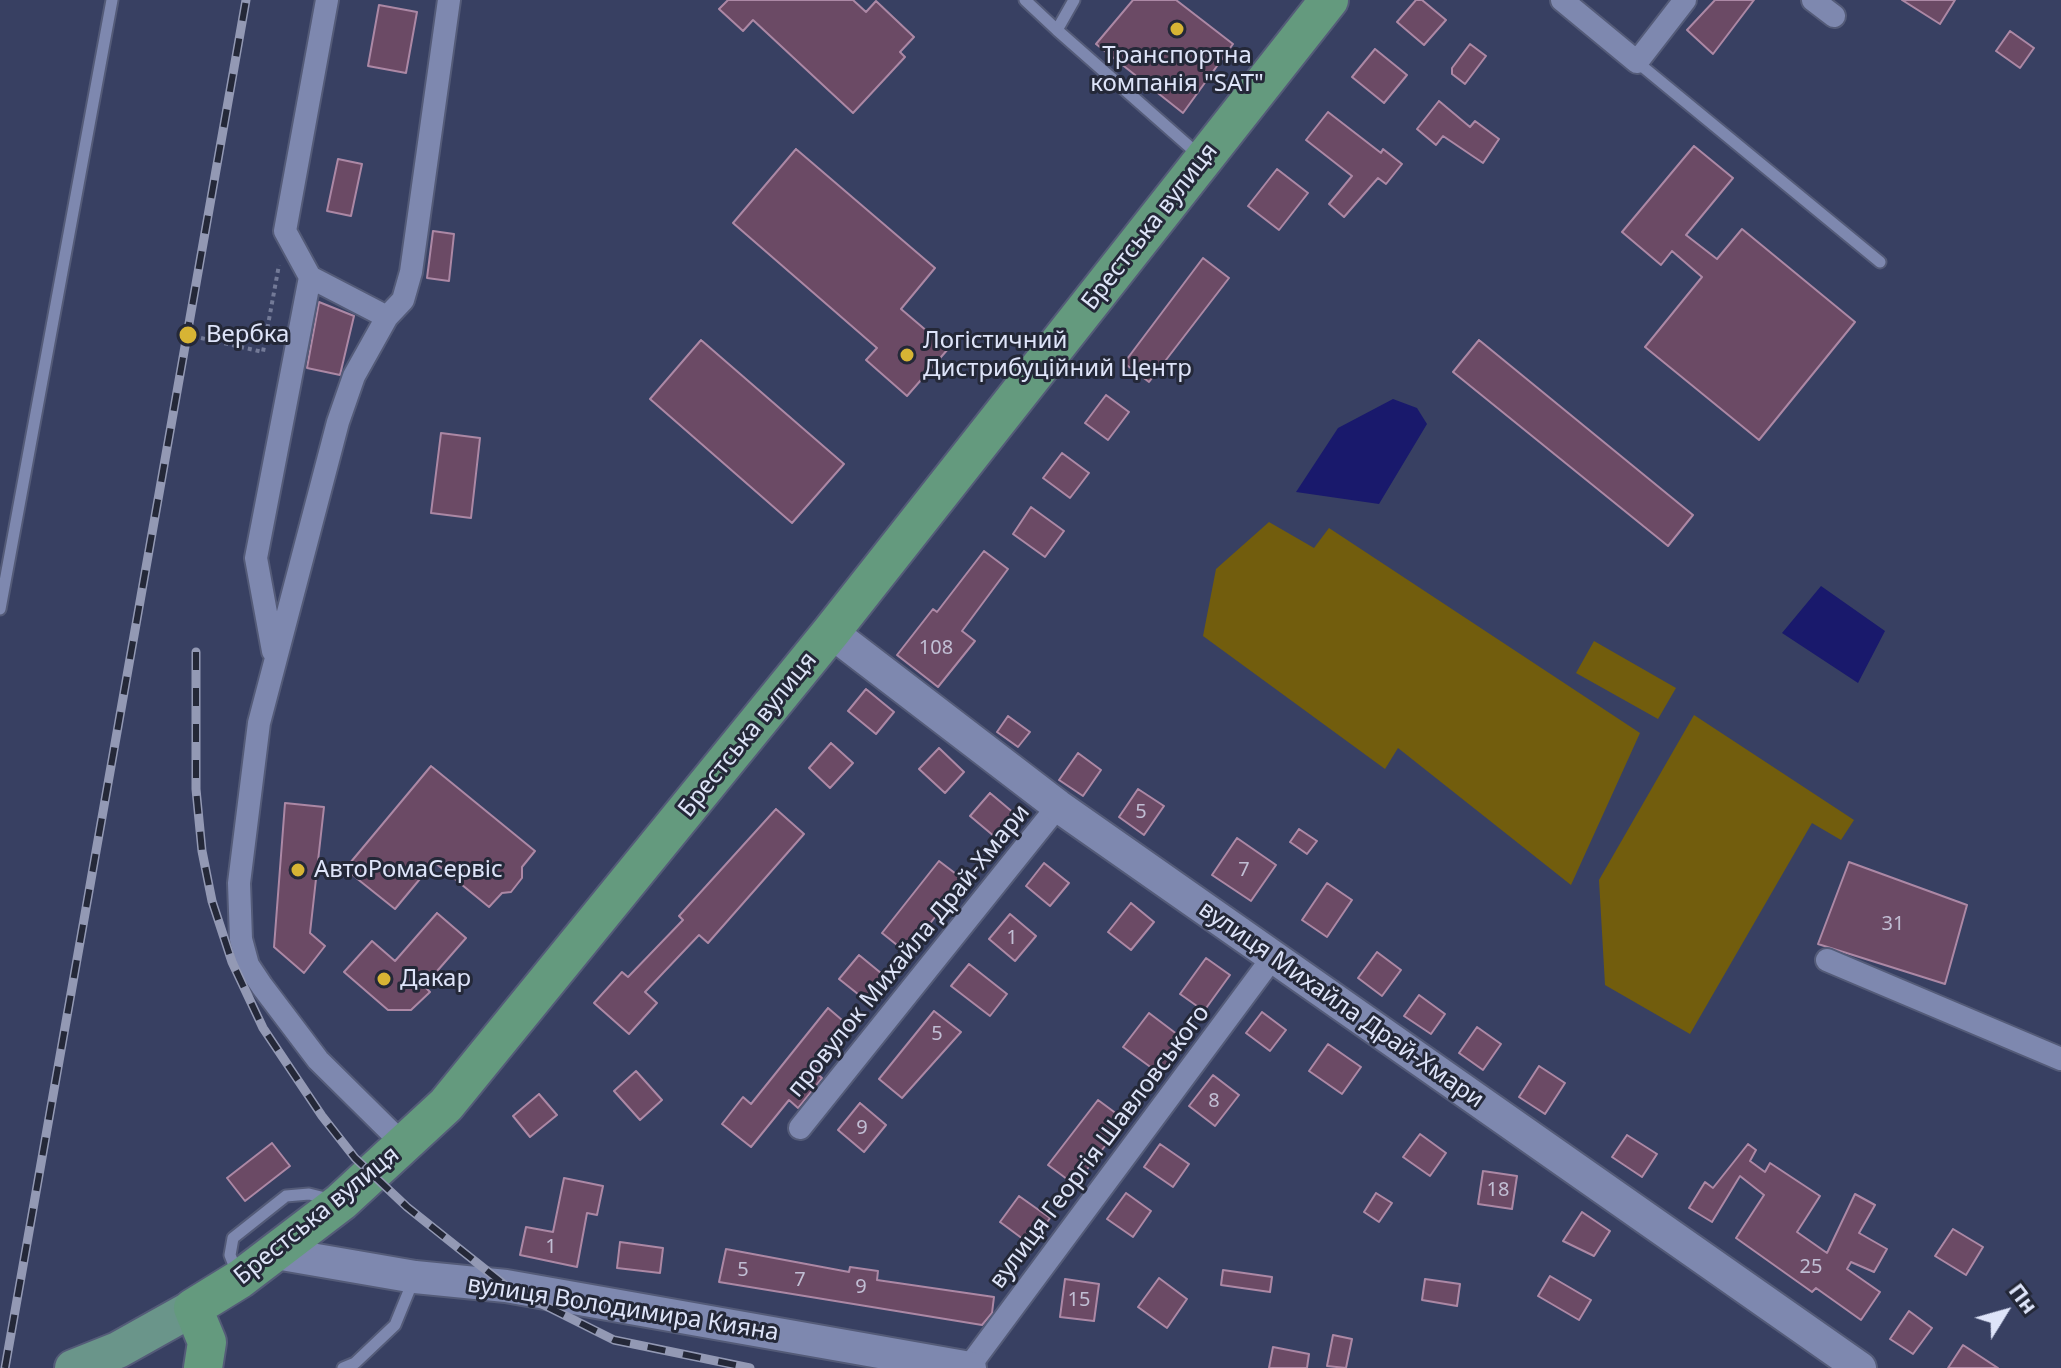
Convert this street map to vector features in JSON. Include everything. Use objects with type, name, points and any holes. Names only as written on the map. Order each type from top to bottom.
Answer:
[{"type":"highway","name":"Брестська вулиця","points":[[193,1308],[240,1279],[341,1202],[405,1146],[456,1093],[831,632],[1329,0]]},
{"type":"highway","points":[[193,1308],[207,1342],[203,1368]]},
{"type":"main road","name":"вулиця Михайла Драй-Хмари","points":[[831,632],[1058,806],[1860,1368]]},
{"type":"main road","name":"вулиця Володимира Кияна","points":[[276,1253],[415,1277],[506,1286],[969,1368]]},
{"type":"main road","name":"Брестська вулиця","points":[[73,1368],[118,1350],[193,1308]]},
{"type":"street","points":[[327,0],[285,231],[310,277],[387,317]]},
{"type":"street","points":[[405,1146],[348,1093],[286,1022],[248,965],[241,939],[239,883],[259,723],[338,422],[354,376],[387,317],[403,300],[411,272],[449,0]]},
{"type":"street","points":[[1562,0],[1637,62],[1685,0]]},
{"type":"street","points":[[1813,0],[1834,16]]},
{"type":"street","points":[[275,660],[256,558],[310,277]]},
{"type":"street","name":"провулок Михайла Драй-Хмари","points":[[800,1128],[1058,806]]},
{"type":"street","name":"вулиця Георгія Шавловського","points":[[969,1368],[1273,957]]},
{"type":"street","points":[[1827,960],[2061,1059]]},
{"type":"lane","points":[[0,609],[112,0]]},
{"type":"lane","points":[[1025,0],[1204,159]]},
{"type":"lane","points":[[1057,30],[1074,0]]},
{"type":"lane","points":[[1637,62],[1880,262]]},
{"type":"lane","points":[[240,1279],[230,1255],[233,1238],[286,1196],[309,1194],[341,1202]]},
{"type":"lane","points":[[343,1368],[355,1363],[395,1325],[415,1277]]},
{"type":"path","points":[[201,338],[263,352],[285,231]]},
{"type":"shaded area","points":[[1393,399],[1417,408],[1427,424],[1379,504],[1296,492],[1338,428]]},
{"type":"shaded area","points":[[1269,522],[1314,548],[1329,528],[1640,733],[1571,885],[1398,748],[1385,769],[1203,636],[1216,569]]},
{"type":"shaded area","points":[[1821,586],[1885,631],[1858,683],[1782,633]]},
{"type":"shaded area","points":[[1594,641],[1676,688],[1658,719],[1576,673]]},
{"type":"shaded area","points":[[1694,715],[1854,820],[1841,840],[1812,823],[1690,1034],[1605,985],[1599,880]]},
{"type":"building","points":[[728,0],[853,0],[866,12],[876,1],[914,37],[900,52],[905,57],[853,113],[753,20],[743,31],[719,9]]},
{"type":"building","points":[[1133,0],[1176,0],[1233,44],[1183,113],[1096,44]]},
{"type":"building","points":[[1416,0],[1422,0],[1446,20],[1424,45],[1397,22]]},
{"type":"building","points":[[1715,0],[1754,0],[1713,54],[1687,30]]},
{"type":"building","points":[[1902,0],[1955,0],[1940,24]]},
{"type":"building","points":[[379,5],[417,12],[406,73],[368,66]]},
{"type":"building","points":[[2010,31],[2034,48],[2020,68],[1996,51]]},
{"type":"building","points":[[1470,44],[1486,56],[1465,84],[1452,74],[1452,68]]},
{"type":"building","points":[[1375,49],[1407,75],[1384,103],[1352,77]]},
{"type":"building","points":[[1439,101],[1470,127],[1475,121],[1499,139],[1483,163],[1443,136],[1436,145],[1417,129]]},
{"type":"building","points":[[1328,112],[1381,153],[1383,149],[1402,164],[1386,184],[1378,178],[1344,217],[1329,204],[1352,176],[1306,140]]},
{"type":"building","points":[[1694,146],[1733,178],[1686,235],[1717,259],[1742,229],[1855,322],[1759,440],[1645,347],[1702,277],[1672,251],[1661,265],[1622,232]]},
{"type":"building","points":[[796,149],[935,268],[901,309],[948,349],[907,396],[866,360],[877,348],[733,223]]},
{"type":"building","points":[[338,159],[362,164],[351,216],[327,211]]},
{"type":"building","points":[[1277,169],[1308,193],[1279,230],[1248,206]]},
{"type":"building","points":[[433,231],[454,234],[449,281],[427,278]]},
{"type":"building","points":[[1203,258],[1229,278],[1149,382],[1124,363]]},
{"type":"building","points":[[319,302],[354,316],[340,375],[307,368]]},
{"type":"building","points":[[701,340],[844,464],[792,523],[650,399]]},
{"type":"building","points":[[1479,340],[1693,515],[1668,546],[1453,372]]},
{"type":"building","points":[[1106,395],[1129,412],[1108,440],[1085,423]]},
{"type":"building","points":[[441,433],[480,438],[471,518],[431,513]]},
{"type":"building","points":[[1062,453],[1089,473],[1070,498],[1043,478]]},
{"type":"building","points":[[1031,507],[1064,531],[1045,557],[1013,534]]},
{"type":"building","points":[[984,551],[1008,569],[962,631],[975,641],[938,687],[897,655],[933,609],[937,612]]},
{"type":"building","points":[[866,689],[894,712],[876,734],[848,711]]},
{"type":"building","points":[[1008,716],[1030,732],[1018,747],[997,732]]},
{"type":"building","points":[[831,743],[853,763],[830,788],[809,768]]},
{"type":"building","points":[[939,748],[964,772],[945,793],[919,769]]},
{"type":"building","points":[[1078,753],[1101,770],[1083,796],[1059,780]]},
{"type":"building","points":[[431,766],[535,851],[522,867],[522,878],[511,892],[502,893],[489,907],[434,862],[395,909],[345,869]]},
{"type":"building","points":[[1138,789],[1164,806],[1144,835],[1119,817]]},
{"type":"building","points":[[990,793],[1015,814],[995,837],[970,816]]},
{"type":"building","name":"АвтоРомаСервіс","points":[[285,803],[324,807],[310,933],[325,946],[304,973],[274,947]]},
{"type":"building","points":[[776,809],[804,834],[708,943],[699,935],[645,992],[657,1003],[629,1034],[594,1003],[622,972],[628,977],[683,920],[679,916]]},
{"type":"building","points":[[1299,829],[1317,841],[1307,854],[1290,842]]},
{"type":"building","points":[[1237,838],[1276,865],[1251,901],[1212,875]]},
{"type":"building","points":[[939,861],[964,880],[907,953],[882,933]]},
{"type":"building","points":[[1849,862],[1967,905],[1945,984],[1818,944]]},
{"type":"building","points":[[1044,863],[1069,883],[1050,906],[1026,886]]},
{"type":"building","points":[[1327,883],[1352,900],[1327,937],[1302,920]]},
{"type":"building","points":[[1131,903],[1154,922],[1131,950],[1108,932]]},
{"type":"building","points":[[437,913],[466,938],[424,986],[430,992],[411,1010],[388,1010],[344,972],[372,941],[395,961]]},
{"type":"building","points":[[1010,914],[1036,936],[1015,961],[989,939]]},
{"type":"building","points":[[1377,952],[1401,970],[1382,996],[1358,978]]},
{"type":"building","points":[[859,955],[887,978],[868,1002],[839,979]]},
{"type":"building","points":[[1206,958],[1230,975],[1204,1011],[1180,994]]},
{"type":"building","points":[[969,964],[1007,994],[990,1016],[951,986]]},
{"type":"building","points":[[1419,995],[1445,1014],[1431,1034],[1404,1016]]},
{"type":"building","points":[[828,1008],[849,1026],[813,1070],[822,1078],[798,1108],[789,1100],[751,1147],[722,1124],[743,1097],[751,1104]]},
{"type":"building","points":[[934,1011],[961,1032],[902,1098],[879,1079]]},
{"type":"building","points":[[1262,1012],[1286,1030],[1270,1051],[1246,1033]]},
{"type":"building","points":[[1149,1013],[1186,1041],[1160,1074],[1123,1047]]},
{"type":"building","points":[[1477,1027],[1501,1044],[1483,1070],[1459,1053]]},
{"type":"building","points":[[1328,1044],[1361,1067],[1342,1094],[1309,1071]]},
{"type":"building","points":[[1539,1066],[1565,1083],[1545,1114],[1519,1097]]},
{"type":"building","points":[[636,1071],[662,1100],[640,1120],[614,1091]]},
{"type":"building","points":[[1213,1075],[1239,1095],[1215,1126],[1189,1106]]},
{"type":"building","points":[[539,1094],[557,1115],[530,1137],[513,1116]]},
{"type":"building","points":[[1098,1100],[1125,1120],[1075,1185],[1048,1165]]},
{"type":"building","points":[[860,1103],[886,1125],[864,1152],[838,1130]]},
{"type":"building","points":[[1420,1134],[1446,1153],[1430,1176],[1403,1157]]},
{"type":"building","points":[[1627,1135],[1657,1154],[1642,1177],[1612,1157]]},
{"type":"building","points":[[272,1143],[290,1166],[245,1201],[227,1178]]},
{"type":"building","points":[[1160,1144],[1189,1164],[1173,1187],[1144,1167]]},
{"type":"building","points":[[1748,1144],[1756,1150],[1750,1161],[1765,1172],[1770,1163],[1820,1196],[1797,1232],[1827,1253],[1855,1194],[1875,1205],[1859,1233],[1887,1249],[1874,1272],[1851,1262],[1847,1269],[1880,1292],[1861,1320],[1816,1288],[1812,1292],[1736,1238],[1764,1195],[1740,1176],[1712,1222],[1689,1208],[1705,1182],[1713,1188]]},
{"type":"building","points":[[1483,1171],[1517,1176],[1512,1209],[1478,1204]]},
{"type":"building","points":[[564,1178],[603,1186],[597,1215],[587,1213],[577,1267],[520,1255],[526,1227],[553,1232]]},
{"type":"building","points":[[1126,1193],[1151,1211],[1133,1237],[1107,1219]]},
{"type":"building","points":[[1376,1193],[1392,1203],[1379,1222],[1364,1212]]},
{"type":"building","points":[[1019,1196],[1050,1218],[1031,1245],[1000,1222]]},
{"type":"building","points":[[1582,1212],[1610,1231],[1594,1256],[1563,1241]]},
{"type":"building","points":[[1953,1229],[1983,1247],[1966,1275],[1935,1256]]},
{"type":"building","points":[[620,1242],[663,1248],[660,1273],[617,1268]]},
{"type":"building","points":[[726,1249],[849,1272],[850,1267],[878,1271],[877,1280],[994,1297],[992,1313],[982,1325],[719,1282]]},
{"type":"building","points":[[1223,1270],[1272,1277],[1270,1292],[1221,1285]]},
{"type":"building","points":[[1550,1276],[1591,1300],[1579,1320],[1538,1296]]},
{"type":"building","points":[[1159,1278],[1187,1299],[1167,1328],[1138,1307]]},
{"type":"building","points":[[1065,1279],[1099,1284],[1094,1321],[1060,1317]]},
{"type":"building","points":[[1425,1279],[1460,1284],[1457,1306],[1422,1300]]},
{"type":"building","points":[[1909,1311],[1932,1328],[1913,1354],[1890,1339]]},
{"type":"building","points":[[1333,1335],[1352,1339],[1346,1368],[1327,1366]]},
{"type":"building","points":[[1963,1345],[1998,1368],[1948,1368]]},
{"type":"building","points":[[1273,1347],[1309,1354],[1307,1368],[1269,1368]]},
{"type":"railway","points":[[5,1368],[246,0]]},
{"type":"railway","points":[[196,652],[196,789],[202,851],[212,901],[232,962],[263,1028],[322,1116],[355,1158],[407,1207],[506,1286],[614,1340],[750,1368]]},
{"type":"place","name":"Транспортна компанія \"SAT\"","points":[[1177,29]]},
{"type":"place","name":"Вербка","points":[[188,335]]},
{"type":"place","name":"Логістичний Дистрибуційний Центр","points":[[907,355]]},
{"type":"place","name":"АвтоРомаСервіс","points":[[298,870]]},
{"type":"place","name":"Дакар","points":[[384,979]]}]
